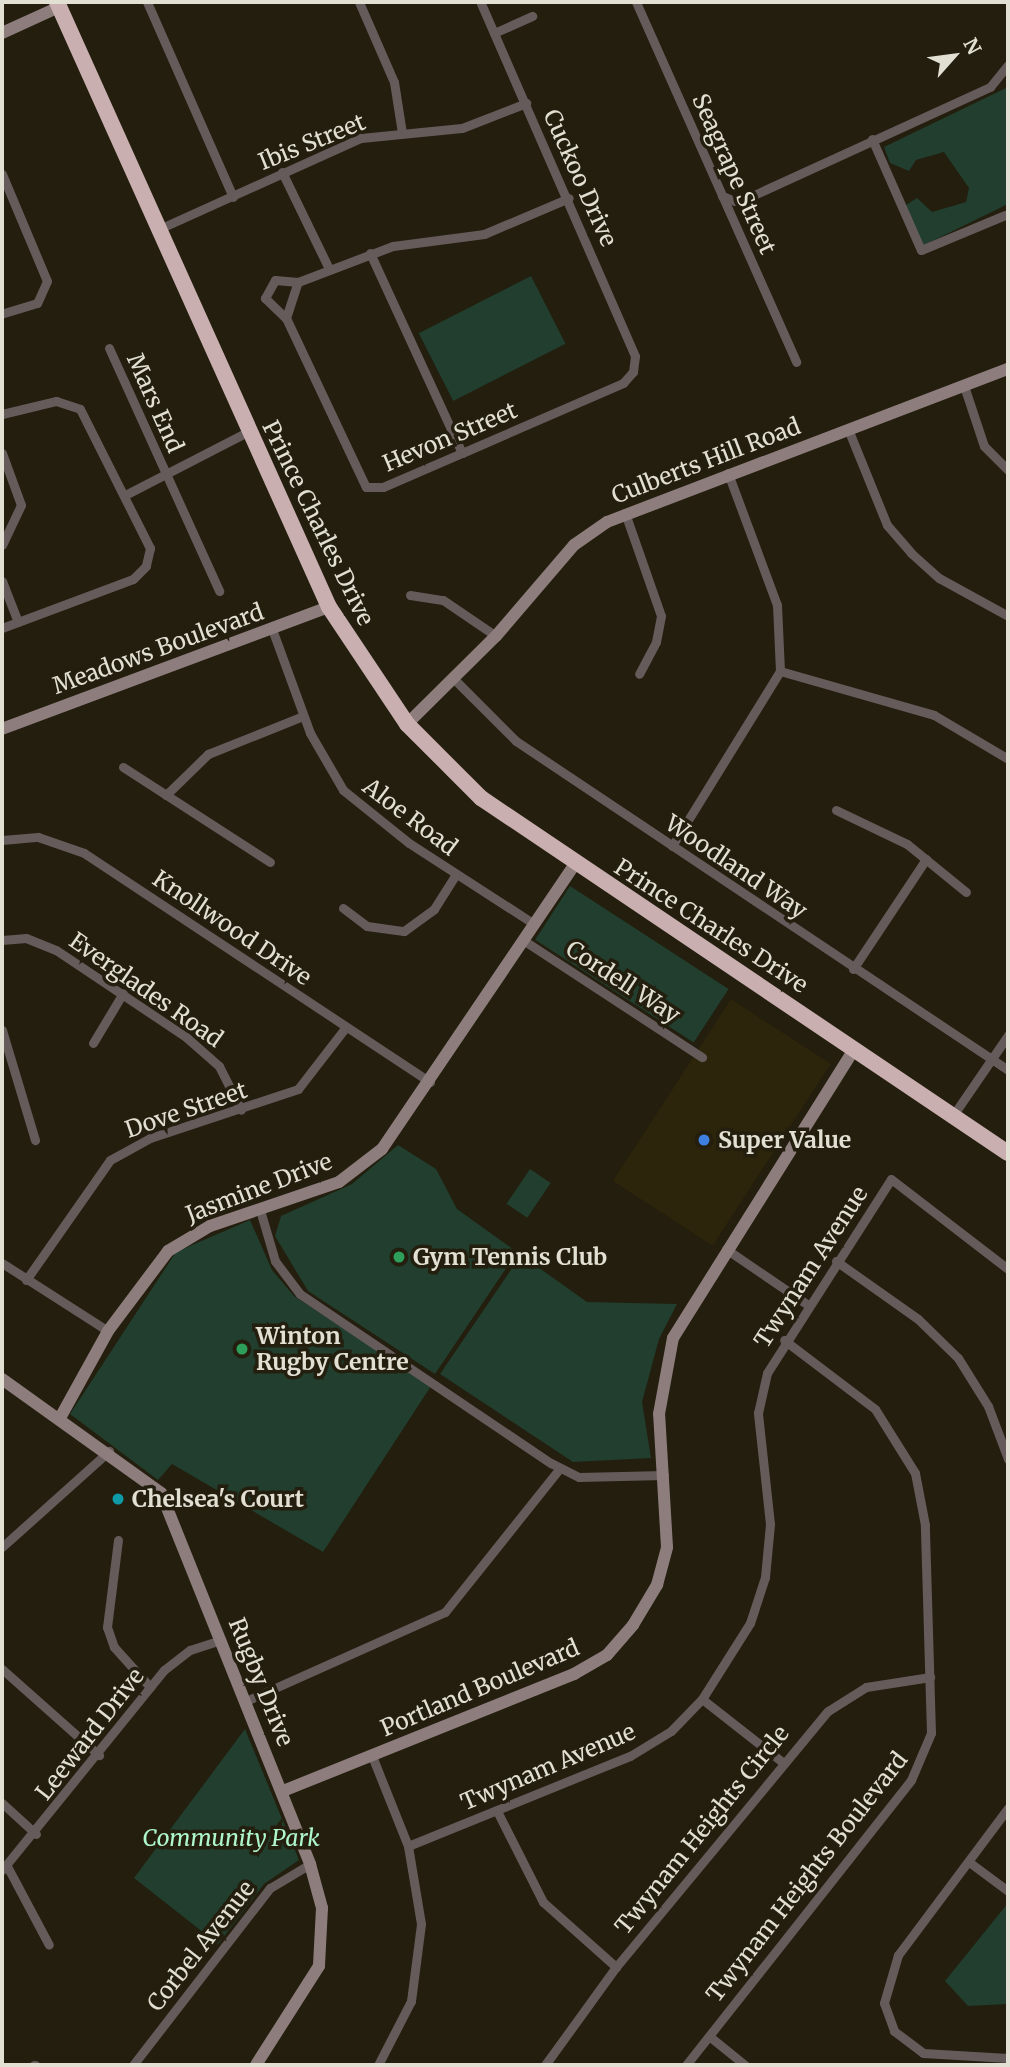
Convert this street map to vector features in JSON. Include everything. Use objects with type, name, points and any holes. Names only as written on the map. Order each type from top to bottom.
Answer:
[{"type":"highway","name":"Prince Charles Drive","points":[[58,4],[329,607],[407,724],[481,798],[575,864],[954,1114],[1008,1153]]},
{"type":"street","points":[[147,2],[233,197]]},
{"type":"street","points":[[359,2],[394,82],[402,133]]},
{"type":"street","name":"Cuckoo Drive","points":[[480,2],[569,198],[635,356],[634,372]]},
{"type":"street","name":"Seagrape Street","points":[[636,2],[796,362]]},
{"type":"street","points":[[2,33],[58,4]]},
{"type":"street","points":[[494,33],[532,16]]},
{"type":"street","points":[[722,196],[735,201],[754,195],[990,87],[1008,65]]},
{"type":"street","name":"Ibis Street","points":[[159,229],[361,138],[462,128],[526,103]]},
{"type":"street","points":[[872,139],[921,250],[1005,215]]},
{"type":"street","points":[[282,172],[329,270]]},
{"type":"street","points":[[2,174],[47,281],[37,303],[2,314]]},
{"type":"street","points":[[286,318],[298,282],[370,253],[484,234],[569,198]]},
{"type":"street","points":[[370,253],[462,453]]},
{"type":"street","name":"Hevon Street","points":[[298,282],[282,277],[265,291],[269,307],[286,318],[366,487],[383,487],[623,383],[634,372]]},
{"type":"street","name":"Mars End","points":[[109,348],[219,592]]},
{"type":"street","name":"Culberts Hill Road","points":[[407,724],[455,680],[575,545],[625,513],[1008,369]]},
{"type":"street","points":[[964,386],[985,446],[1008,470]]},
{"type":"street","points":[[2,414],[56,401],[80,409],[127,494],[150,548],[141,573],[2,628]]},
{"type":"street","points":[[848,429],[887,525],[911,554],[939,578],[1008,616]]},
{"type":"street","points":[[127,494],[248,431]]},
{"type":"street","points":[[2,453],[21,505],[2,545]]},
{"type":"street","points":[[672,846],[780,671],[777,605],[728,473]]},
{"type":"street","points":[[625,513],[661,616],[656,642],[639,674]]},
{"type":"street","points":[[2,582],[18,622]]},
{"type":"street","points":[[410,594],[443,600],[496,636]]},
{"type":"street","name":"Meadows Boulevard","points":[[2,729],[329,607]]},
{"type":"street","name":"Aloe Road","points":[[272,629],[303,716],[328,769],[353,800],[456,874],[534,924]]},
{"type":"street","points":[[780,671],[934,716],[1008,759]]},
{"type":"street","name":"Woodland Way","points":[[455,680],[516,741],[853,969],[1008,1070]]},
{"type":"street","points":[[166,795],[208,754],[303,716]]},
{"type":"street","points":[[123,767],[270,862]]},
{"type":"street","points":[[836,810],[926,859],[966,892]]},
{"type":"street","name":"Knollwood Drive","points":[[2,840],[46,839],[84,853],[430,1082]]},
{"type":"street","points":[[853,969],[926,859]]},
{"type":"street","name":"Jasmine Drive","points":[[60,1418],[108,1331],[177,1244],[360,1169],[391,1138],[575,864]]},
{"type":"street","points":[[343,908],[367,926],[404,931],[434,909],[456,874]]},
{"type":"street","name":"Everglades Road","points":[[2,940],[26,938],[48,946],[122,993],[207,1053],[241,1110]]},
{"type":"street","name":"Cordell Way","points":[[523,940],[702,1057]]},
{"type":"street","points":[[93,1043],[122,993]]},
{"type":"street","name":"Dove Street","points":[[26,1280],[110,1160],[149,1138],[241,1110],[304,1085],[346,1027]]},
{"type":"street","points":[[2,1030],[35,1140]]},
{"type":"street","points":[[954,1114],[1008,1035]]},
{"type":"street","name":"Portland Boulevard","points":[[282,1791],[555,1683],[607,1655],[640,1615],[662,1571],[668,1522],[659,1414],[668,1350],[726,1249],[855,1048]]},
{"type":"street","name":"Twynam Avenue","points":[[408,1846],[630,1756],[671,1731],[702,1699],[750,1623],[765,1577],[770,1524],[759,1398],[785,1340],[891,1179],[1008,1269]]},
{"type":"street","points":[[260,1210],[275,1261],[300,1294],[559,1469],[585,1477],[664,1475]]},
{"type":"street","points":[[726,1249],[808,1305]]},
{"type":"street","points":[[836,1261],[918,1319],[958,1358],[988,1406],[1008,1459]]},
{"type":"street","points":[[2,1262],[108,1331]]},
{"type":"street","name":"Twynam Heights Boulevard","points":[[686,2065],[920,1765],[930,1733],[923,1507],[907,1456],[862,1395],[785,1340]]},
{"type":"street","name":"Rugby Drive","points":[[2,1379],[109,1451],[161,1493],[310,1864],[322,1908],[319,1966],[256,2065]]},
{"type":"street","points":[[2,1547],[109,1451]]},
{"type":"street","points":[[246,1701],[445,1612],[559,1469]]},
{"type":"street","points":[[118,1540],[107,1627],[114,1647],[150,1687]]},
{"type":"street","name":"Leeward Drive","points":[[4,1868],[36,1834],[150,1687],[179,1657],[221,1640]]},
{"type":"street","points":[[2,1669],[99,1755]]},
{"type":"street","name":"Twynam Heights Circle","points":[[545,2065],[616,1967],[781,1761],[849,1695],[885,1681],[930,1677]]},
{"type":"street","points":[[702,1699],[781,1761]]},
{"type":"street","points":[[372,1756],[408,1846],[420,1905],[420,1961],[405,2017],[378,2065]]},
{"type":"street","points":[[2,1803],[36,1834]]},
{"type":"street","points":[[1008,1808],[890,1968],[885,2011],[900,2037],[923,2053],[1008,2057]]},
{"type":"street","points":[[497,1811],[543,1902],[616,1967]]},
{"type":"street","points":[[969,1861],[1008,1891]]},
{"type":"street","name":"Corbel Avenue","points":[[133,2065],[270,1888],[310,1864]]},
{"type":"street","points":[[4,1868],[49,1945]]},
{"type":"street","points":[[709,2036],[745,2065]]},
{"type":"shaded area","points":[[731,999],[831,1064],[713,1246],[613,1181]]},
{"type":"green space","points":[[1006,88],[1008,204],[922,246],[906,205],[917,198],[932,212],[966,202],[969,188],[944,152],[916,160],[909,171],[890,163],[884,147]]},
{"type":"green space","points":[[531,276],[566,344],[453,401],[419,333]]},
{"type":"green space","points":[[570,886],[729,989],[694,1043],[535,940]]},
{"type":"green space","name":"Gym Tennis Club","points":[[398,1145],[436,1169],[457,1209],[517,1252],[435,1374],[308,1291],[275,1236],[281,1216],[352,1184]]},
{"type":"green space","points":[[530,1169],[551,1183],[527,1218],[507,1204]]},
{"type":"green space","name":"Winton Rugby Centre","points":[[250,1220],[272,1270],[294,1296],[431,1386],[323,1552],[172,1464],[158,1480],[70,1414],[176,1252]]},
{"type":"green space","points":[[521,1255],[587,1302],[677,1304],[659,1339],[642,1402],[651,1458],[573,1462],[440,1374]]},
{"type":"green space","name":"Community Park","points":[[245,1729],[299,1860],[264,1884],[218,1944],[134,1878]]},
{"type":"green space","points":[[1008,1903],[1008,2004],[968,2006],[945,1981]]},
{"type":"place","name":"Super Value","points":[[704,1140]]},
{"type":"place","name":"Gym Tennis Club","points":[[399,1257]]},
{"type":"place","name":"Winton Rugby Centre","points":[[242,1349]]},
{"type":"place","name":"Chelsea's Court","points":[[118,1499]]}]
